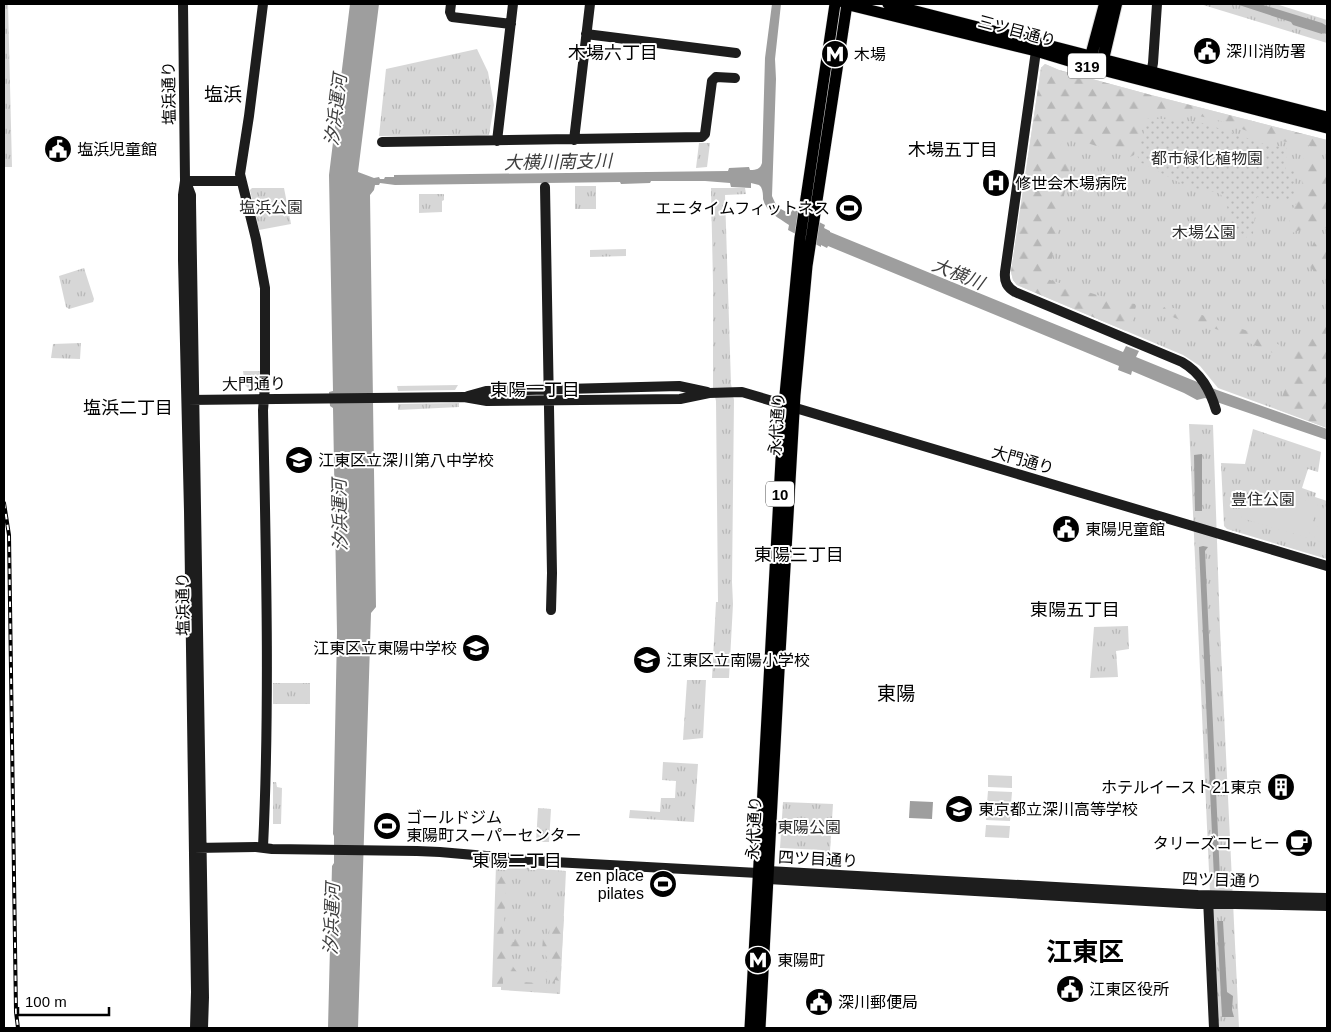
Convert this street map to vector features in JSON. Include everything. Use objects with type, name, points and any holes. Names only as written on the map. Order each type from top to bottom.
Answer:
[{"type":"highway","points":[[1096,61],[1105,4]]},
{"type":"highway","points":[[1096,61],[1116,4]]},
{"type":"main road","name":"三ツ目通り","points":[[843,4],[1036,52],[1096,61]]},
{"type":"main road","name":"永代通り","points":[[760,1028],[765,874],[789,407],[807,266],[805,241],[843,4]]},
{"type":"main road","name":"三ツ目通り","points":[[888,4],[1096,61],[1327,128]]},
{"type":"main road","name":"三ツ目通り","points":[[1151,77],[1327,117]]},
{"type":"main road","name":"永代通り","points":[[750,1028],[765,874]]},
{"type":"street","name":"塩浜通り","points":[[183,4],[185,181],[191,194],[190,400],[198,848],[204,996],[203,1028]]},
{"type":"street","points":[[263,4],[240,174],[256,239],[265,288],[265,377],[262,410],[267,735],[263,847]]},
{"type":"street","points":[[451,4],[450,12],[452,17],[511,24]]},
{"type":"street","points":[[497,141],[514,4]]},
{"type":"street","points":[[574,140],[590,4]]},
{"type":"street","points":[[1151,77],[1157,4]]},
{"type":"street","points":[[586,34],[736,53]]},
{"type":"street","points":[[1036,52],[1005,272],[1006,285],[1015,292],[1176,359],[1195,371],[1206,384],[1215,406]]},
{"type":"street","points":[[382,142],[704,137],[712,81],[716,77],[734,78]]},
{"type":"street","points":[[185,181],[242,181]]},
{"type":"street","points":[[545,187],[552,573],[551,610]]},
{"type":"street","name":"大門通り","points":[[190,400],[464,396],[486,391],[679,386],[709,392],[742,392],[1327,566]]},
{"type":"street","name":"大門通り","points":[[464,396],[487,401],[680,399],[709,392]]},
{"type":"street","name":"四ツ目通り","points":[[198,848],[263,847],[288,849],[416,850],[554,862],[1210,899],[1327,898]]},
{"type":"street","name":"塩浜通り","points":[[195,1028],[198,848]]},
{"type":"street","points":[[1210,899],[1214,1028]]},
{"type":"street","name":"四ツ目通り","points":[[1232,899],[1327,906]]},
{"type":"green space","points":[[4,4],[8,4],[12,167],[4,167]]},
{"type":"green space","points":[[1200,4],[1276,4],[1327,20],[1327,43]]},
{"type":"green space","points":[[477,49],[488,72],[494,105],[489,135],[379,136],[386,69]]},
{"type":"green space","name":"木場公園","points":[[1045,64],[1059,70],[1151,95],[1327,140],[1327,428],[1218,388],[1200,366],[1183,355],[1017,285],[1013,280],[1011,272],[1041,68]]},
{"type":"green space","points":[[1045,64],[1059,70],[1151,95],[1327,140],[1327,149],[1264,138],[1225,122],[1195,115],[1152,112],[1146,114],[1143,118],[1134,155],[1130,157],[1072,138],[1064,138],[1059,148],[1071,159],[1047,279],[1116,301],[1135,304],[1130,328],[1126,331],[1017,285],[1013,280],[1011,272],[1041,68]]},
{"type":"green space","name":"都市緑化植物園","points":[[1148,118],[1202,123],[1264,144],[1287,148],[1285,171],[1294,171],[1295,198],[1291,201],[1257,197],[1253,234],[1247,234],[1246,239],[1242,240],[1231,222],[1225,199],[1220,194],[1182,184],[1140,162],[1137,155]]},
{"type":"green space","points":[[699,143],[710,143],[707,167],[696,168]]},
{"type":"green space","points":[[1306,154],[1318,161],[1327,170],[1327,227],[1309,237],[1305,235],[1303,229],[1292,233],[1289,229],[1291,212],[1302,193],[1301,167]]},
{"type":"green space","points":[[575,186],[596,186],[596,209],[575,209]]},
{"type":"green space","name":"塩浜公園","points":[[252,188],[284,188],[291,224],[259,230],[250,190]]},
{"type":"green space","points":[[711,188],[745,188],[746,194],[725,195],[731,384],[734,400],[733,604],[729,678],[712,678],[716,602],[718,602]]},
{"type":"green space","points":[[419,194],[444,194],[442,212],[419,213]]},
{"type":"green space","points":[[1327,233],[1327,276],[1321,280],[1307,260],[1314,242]]},
{"type":"green space","points":[[626,249],[626,256],[590,257],[590,250]]},
{"type":"green space","points":[[84,268],[94,299],[93,302],[69,309],[66,307],[59,276]]},
{"type":"green space","points":[[1164,307],[1190,311],[1214,319],[1260,336],[1288,350],[1295,348],[1301,338],[1319,322],[1327,328],[1327,428],[1277,409],[1293,370],[1293,364],[1290,360],[1204,324],[1201,329],[1161,312]]},
{"type":"green space","points":[[81,343],[80,359],[51,358],[53,344]]},
{"type":"green space","points":[[243,371],[261,371],[261,384],[256,388],[248,388],[245,385]]},
{"type":"green space","points":[[458,385],[455,390],[398,391],[397,386]]},
{"type":"green space","points":[[459,403],[459,407],[398,410],[398,404]]},
{"type":"green space","points":[[1189,424],[1213,425],[1220,629],[1239,1028],[1216,1028]]},
{"type":"green space","name":"豊住公園","points":[[1253,429],[1321,452],[1318,472],[1308,469],[1302,488],[1316,493],[1315,497],[1327,501],[1327,559],[1227,529],[1224,526],[1221,463],[1245,464]]},
{"type":"green space","points":[[1251,484],[1318,504],[1308,538],[1241,518]]},
{"type":"green space","points":[[1324,506],[1327,507],[1327,543],[1314,540]]},
{"type":"green space","points":[[1128,626],[1129,649],[1116,651],[1118,677],[1090,678],[1094,627]]},
{"type":"green space","points":[[687,680],[706,680],[703,738],[683,740]]},
{"type":"green space","points":[[273,683],[310,683],[310,704],[273,704]]},
{"type":"green space","points":[[663,762],[698,764],[694,822],[629,818],[630,810],[660,812],[661,798],[675,798],[676,781],[662,780]]},
{"type":"green space","points":[[988,775],[1012,776],[1012,788],[988,787]]},
{"type":"green space","points":[[273,782],[276,782],[277,787],[282,788],[281,824],[273,824]]},
{"type":"green space","points":[[988,791],[1012,792],[1011,804],[987,803]]},
{"type":"green space","name":"東陽公園","points":[[783,802],[833,804],[829,867],[821,867],[822,850],[780,848]]},
{"type":"green space","points":[[538,808],[551,809],[549,842],[536,842]]},
{"type":"green space","points":[[987,808],[1011,809],[1010,821],[986,820]]},
{"type":"green space","points":[[986,825],[1010,826],[1009,838],[985,837]]},
{"type":"green space","points":[[496,865],[566,871],[560,994],[501,990],[501,987],[492,987]]},
{"type":"green space","points":[[497,871],[507,872],[503,941],[514,942],[515,937],[528,935],[528,937],[525,937],[525,943],[512,953],[511,964],[517,972],[503,972],[503,987],[494,987]]},
{"type":"green space","points":[[550,915],[564,916],[560,981],[555,980],[555,984],[550,983],[550,979],[545,973],[548,970],[549,960],[542,950],[543,938],[549,938]]},
{"type":"green space","points":[[521,976],[523,982],[538,983],[538,979],[542,976],[546,980],[546,988],[509,985],[510,977],[518,978]]},
{"type":"water","name":"汐浜運河","points":[[350,4],[379,4],[358,172],[374,178],[384,179],[385,177],[394,177],[394,175],[728,171],[729,168],[749,167],[750,170],[758,169],[762,163],[765,58],[772,4],[781,4],[775,59],[772,196],[779,208],[790,214],[793,209],[825,225],[824,228],[830,232],[1123,352],[1126,346],[1139,351],[1136,357],[1217,390],[1327,429],[1327,440],[1205,398],[1197,400],[1132,371],[1131,375],[1118,370],[1119,366],[828,246],[827,248],[821,245],[821,247],[788,230],[789,225],[767,208],[763,199],[762,188],[759,185],[751,183],[751,188],[731,187],[730,183],[705,181],[651,181],[650,183],[621,184],[620,182],[395,185],[380,183],[375,185],[370,195],[376,607],[371,613],[358,1028],[328,1028],[332,866],[334,863],[337,633],[333,408],[330,406],[329,392],[333,391],[329,175]]},
{"type":"water","points":[[1236,4],[1260,4],[1322,23],[1327,26],[1327,34],[1293,25],[1291,22]]},
{"type":"water","points":[[1202,454],[1202,511],[1195,511],[1194,455]]},
{"type":"water","points":[[1199,547],[1208,547],[1205,551],[1220,878],[1214,878]]},
{"type":"water","points":[[910,801],[933,802],[932,819],[909,818]]},
{"type":"water","points":[[1217,921],[1223,921],[1227,992],[1233,996],[1232,1010],[1234,1017],[1222,1017]]},
{"type":"railway","points":[[4,503],[9,535],[16,1012],[18,1028]]},
{"type":"place","name":"深川消防署","points":[[1207,51]]},
{"type":"place","name":"木場","points":[[835,54]]},
{"type":"place","name":"塩浜児童館","points":[[58,149]]},
{"type":"place","name":"修世会木場病院","points":[[996,183]]},
{"type":"place","name":"エニタイムフィットネス","points":[[849,208]]},
{"type":"place","name":"江東区立深川第八中学校","points":[[299,460]]},
{"type":"place","name":"東陽児童館","points":[[1066,529]]},
{"type":"place","name":"江東区立東陽中学校","points":[[476,648]]},
{"type":"place","name":"江東区立南陽小学校","points":[[647,660]]},
{"type":"place","name":"ホテルイースト21東京","points":[[1281,787]]},
{"type":"place","name":"東京都立深川高等学校","points":[[959,809]]},
{"type":"place","name":"ゴールドジム 東陽町スーパーセンター","points":[[387,826]]},
{"type":"place","name":"タリーズコーヒー","points":[[1299,843]]},
{"type":"place","name":"zen place pilates","points":[[663,884]]},
{"type":"place","name":"東陽町","points":[[758,960]]},
{"type":"place","name":"江東区役所","points":[[1070,989]]},
{"type":"place","name":"深川郵便局","points":[[819,1002]]},
{"type":"district","name":"木場六丁目","points":[[613,53]]},
{"type":"district","name":"塩浜","points":[[223,94]]},
{"type":"district","name":"木場五丁目","points":[[953,150]]},
{"type":"district","name":"東陽一丁目","points":[[535,390]]},
{"type":"district","name":"塩浜二丁目","points":[[128,408]]},
{"type":"district","name":"東陽三丁目","points":[[799,555]]},
{"type":"district","name":"東陽五丁目","points":[[1075,610]]},
{"type":"district","name":"東陽","points":[[896,693]]},
{"type":"district","name":"東陽二丁目","points":[[517,861]]},
{"type":"district","name":"江東区","points":[[1085,952]]},
{"type":"water label","name":"大横川南支川","points":[[558,162]]},
{"type":"water label","name":"大横川","points":[[958,274]]}]
